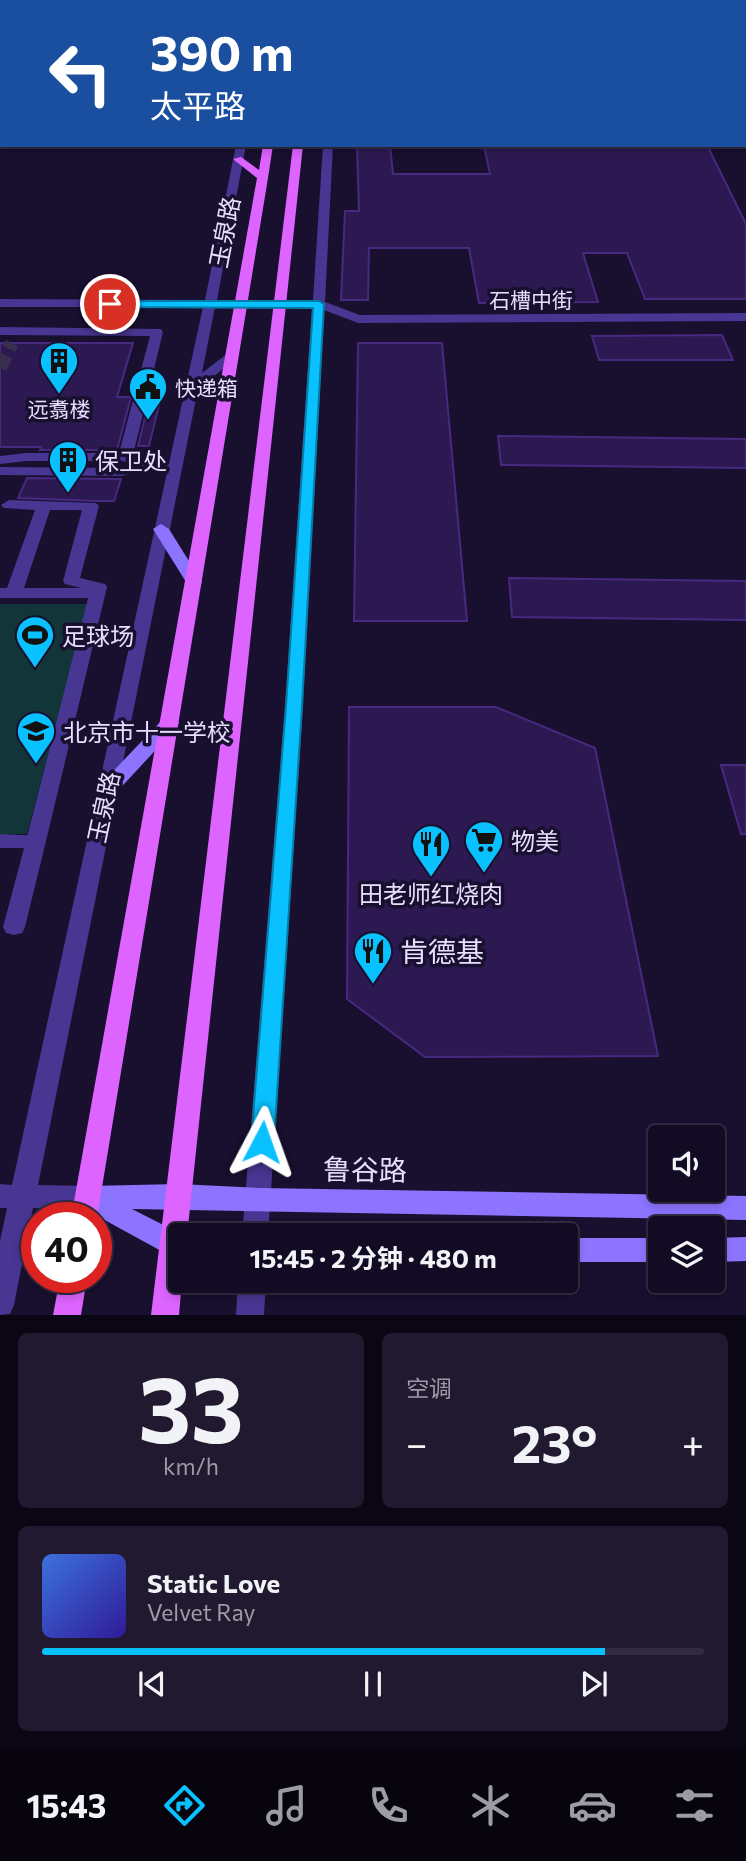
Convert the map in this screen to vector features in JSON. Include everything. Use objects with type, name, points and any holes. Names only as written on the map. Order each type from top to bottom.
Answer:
[{"type":"main road","name":"玉泉路","points":[[87,1202],[268,147]]},
{"type":"main road","points":[[178,1223],[298,147]]},
{"type":"main road","points":[[239,152],[263,178]]},
{"type":"main road","points":[[161,529],[194,583]]},
{"type":"main road","points":[[106,791],[170,723]]},
{"type":"main road","name":"鲁谷路","points":[[112,1205],[179,1196],[259,1200],[746,1208]]},
{"type":"main road","points":[[112,1219],[168,1242]]},
{"type":"main road","points":[[578,1250],[648,1250]]},
{"type":"main road","points":[[725,1250],[746,1250]]},
{"type":"main road","points":[[67,1315],[71,1293]]},
{"type":"main road","points":[[165,1315],[169,1293]]},
{"type":"street","points":[[256,1223],[294,706],[328,147]]},
{"type":"street","name":"玉泉路","points":[[0,1305],[11,1196],[106,791],[210,304],[239,152]]},
{"type":"street","points":[[0,303],[319,304]]},
{"type":"street","name":"石槽中街","points":[[319,304],[358,319],[746,317]]},
{"type":"street","points":[[0,331],[14,337],[158,332],[125,457]]},
{"type":"street","points":[[192,387],[233,356]]},
{"type":"street","points":[[12,492],[26,457]]},
{"type":"street","points":[[0,460],[26,457],[125,457],[145,465]]},
{"type":"street","points":[[12,492],[122,472],[145,465],[175,466]]},
{"type":"street","points":[[0,471],[12,492],[44,505],[91,506],[71,581],[99,587],[14,927]]},
{"type":"street","points":[[44,505],[7,592],[97,593]]},
{"type":"street","points":[[0,841],[36,841]]},
{"type":"street","points":[[11,1196],[48,1202]]},
{"type":"street","points":[[250,1315],[251,1293]]},
{"type":"green space","name":"足球场","points":[[0,604],[88,604],[27,834],[0,834]]},
{"type":"building","points":[[357,147],[390,147],[393,174],[490,174],[484,147],[708,147],[746,224],[746,299],[645,299],[627,253],[583,253],[598,302],[479,303],[469,248],[369,248],[368,300],[341,300],[345,211],[359,211]]},
{"type":"building","points":[[722,335],[733,360],[599,360],[592,336]]},
{"type":"building","name":"远翥楼","points":[[0,343],[133,343],[117,397],[131,397],[117,450],[0,447]]},
{"type":"building","points":[[358,343],[442,343],[467,621],[354,621]]},
{"type":"building","name":"快递箱","points":[[150,397],[161,397],[149,446],[138,446]]},
{"type":"building","points":[[498,436],[746,439],[746,468],[501,465]]},
{"type":"building","name":"保卫处","points":[[27,478],[121,479],[114,501],[97,501],[18,498]]},
{"type":"building","points":[[509,578],[746,581],[746,620],[512,617]]},
{"type":"building","name":"物美","points":[[349,707],[496,707],[595,748],[658,1056],[425,1057],[347,999]]},
{"type":"building","points":[[721,765],[746,765],[746,834],[741,834]]},
{"type":"tunnel","points":[[0,368],[12,343]]},
{"type":"place","name":"远翥楼","points":[[59,395]]},
{"type":"place","name":"快递箱","points":[[148,421]]},
{"type":"place","name":"保卫处","points":[[68,494]]},
{"type":"place","name":"足球场","points":[[35,669]]},
{"type":"place","name":"北京市十一学校","points":[[36,765]]},
{"type":"place","name":"物美","points":[[484,874]]},
{"type":"place","name":"田老师红烧肉","points":[[431,878]]},
{"type":"place","name":"肯德基","points":[[373,985]]},
{"type":"route","points":[[110,304],[319,304],[294,706],[262,1142]]}]
